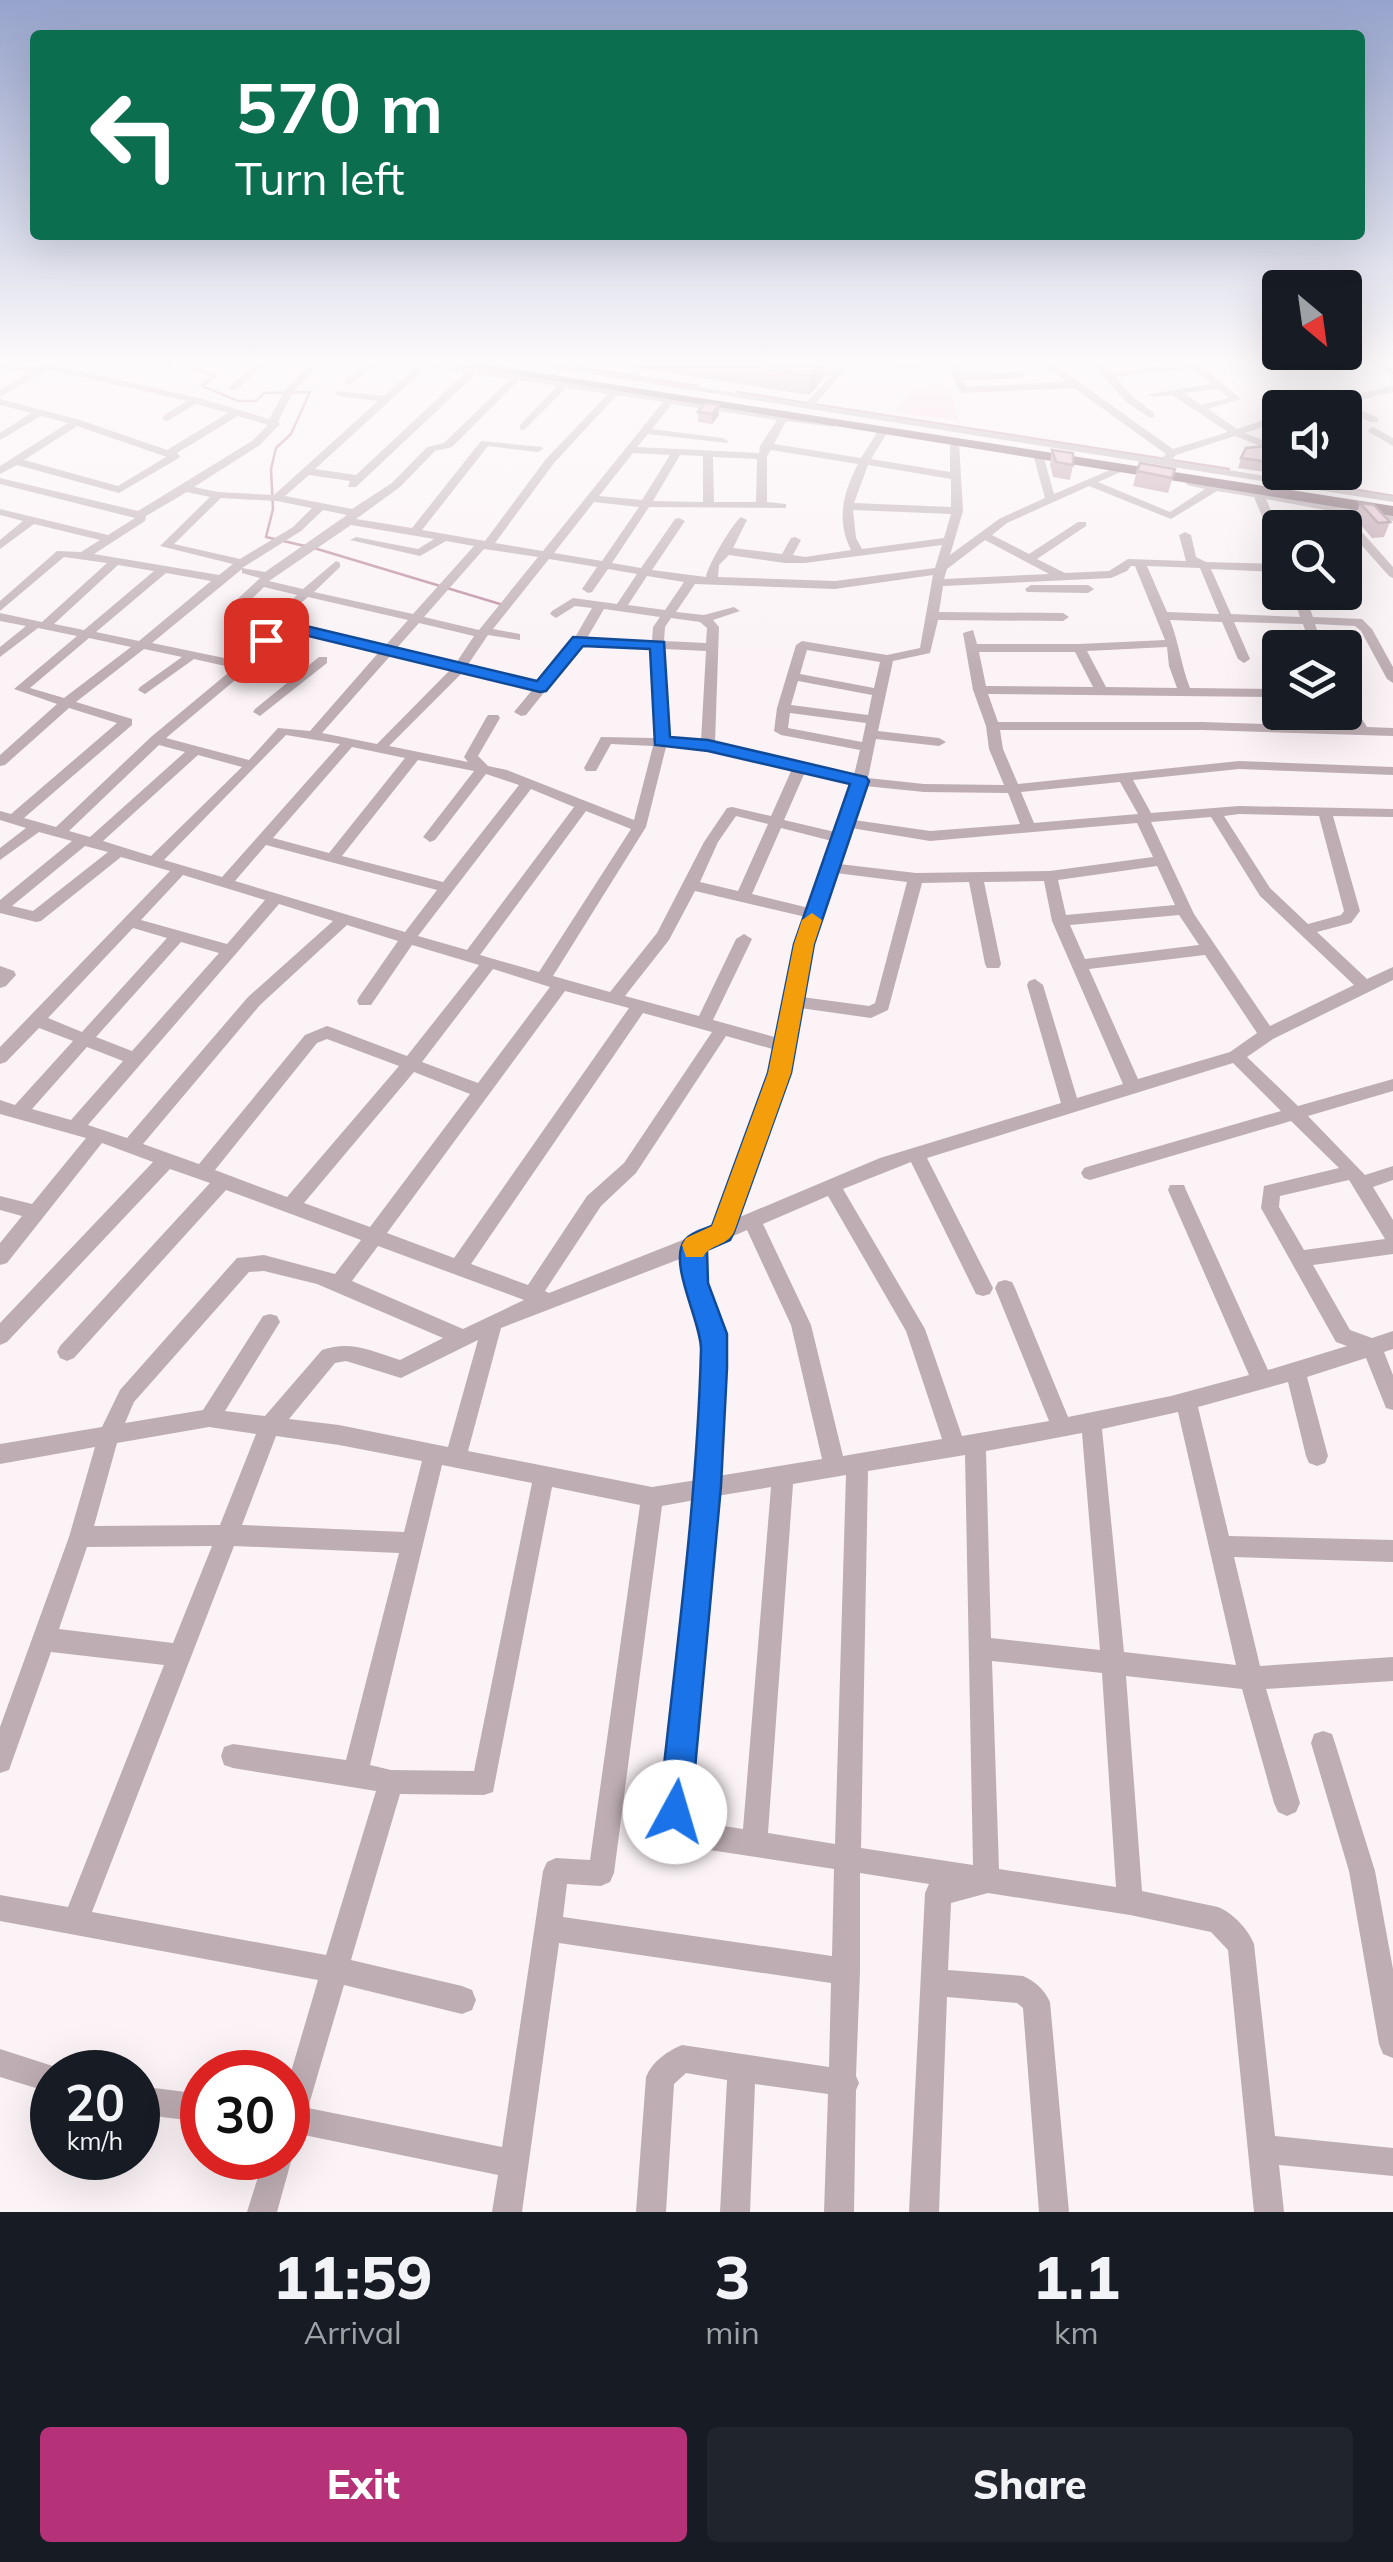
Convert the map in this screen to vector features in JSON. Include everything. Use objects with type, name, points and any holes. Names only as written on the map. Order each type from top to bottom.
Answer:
[{"type":"highway","points":[[1098,466],[1223,486],[1258,485]]},
{"type":"highway","points":[[1152,466],[1393,508]]},
{"type":"street","points":[[35,466],[119,490],[157,466]]},
{"type":"street","points":[[0,480],[140,515],[219,466]]},
{"type":"street","points":[[277,498],[312,466]]},
{"type":"street","points":[[307,471],[356,482],[373,466]]},
{"type":"street","points":[[232,610],[265,579],[396,486],[415,466]]},
{"type":"street","points":[[412,534],[466,466]]},
{"type":"street","points":[[313,734],[484,546],[546,466]]},
{"type":"street","points":[[380,748],[458,670],[615,466]]},
{"type":"street","points":[[588,590],[668,466]]},
{"type":"street","points":[[708,466],[709,504]]},
{"type":"street","points":[[761,505],[762,466]]},
{"type":"street","points":[[858,553],[847,536],[852,480],[860,466]]},
{"type":"street","points":[[895,466],[955,476]]},
{"type":"street","points":[[939,742],[870,734],[781,731],[802,645],[887,660],[926,650],[957,511],[955,466]]},
{"type":"street","points":[[1041,466],[1050,498]]},
{"type":"street","points":[[1092,466],[1223,486]]},
{"type":"street","points":[[1195,466],[1335,508],[1393,508]]},
{"type":"street","points":[[941,573],[997,524],[1117,470]]},
{"type":"street","points":[[1088,482],[1170,516],[1223,486]]},
{"type":"street","points":[[1258,485],[1267,510]]},
{"type":"street","points":[[185,488],[218,495],[277,498],[412,534],[692,580],[820,584],[941,573],[1088,589]]},
{"type":"street","points":[[218,495],[166,546],[244,567],[302,594],[414,620],[516,637]]},
{"type":"street","points":[[590,498],[644,504],[782,506]]},
{"type":"street","points":[[849,506],[957,511]]},
{"type":"street","points":[[0,762],[221,579],[244,567],[320,507]]},
{"type":"street","points":[[1335,508],[1393,574]]},
{"type":"street","points":[[0,512],[110,539]]},
{"type":"street","points":[[83,556],[141,519],[140,515]]},
{"type":"street","points":[[0,546],[32,520]]},
{"type":"street","points":[[712,580],[713,564],[726,550],[740,520]]},
{"type":"street","points":[[619,609],[678,522]]},
{"type":"street","points":[[1032,557],[1082,524]]},
{"type":"street","points":[[1185,535],[1190,558],[1204,565],[1244,659]]},
{"type":"street","points":[[985,536],[1032,557],[1062,576]]},
{"type":"street","points":[[356,540],[420,553],[442,538]]},
{"type":"street","points":[[785,560],[795,540]]},
{"type":"street","points":[[726,550],[785,560],[949,541]]},
{"type":"street","points":[[0,607],[61,554],[221,579]]},
{"type":"street","points":[[809,559],[820,584]]},
{"type":"street","points":[[0,653],[115,562]]},
{"type":"street","points":[[1027,585],[1062,576],[1111,574],[1123,570],[1128,562],[1262,567]]},
{"type":"street","points":[[1140,563],[1173,642],[1185,692]]},
{"type":"street","points":[[281,616],[336,565]]},
{"type":"street","points":[[7,817],[127,722],[21,689],[162,570]]},
{"type":"street","points":[[338,1285],[483,1092],[552,982],[639,827],[661,742],[659,627],[692,580]]},
{"type":"street","points":[[1027,585],[1039,617]]},
{"type":"street","points":[[556,614],[573,602],[666,617],[704,619],[734,612]]},
{"type":"street","points":[[521,712],[579,641],[600,605]]},
{"type":"street","points":[[1304,610],[1311,630]]},
{"type":"street","points":[[932,616],[1063,617]]},
{"type":"street","points":[[1162,616],[1358,622],[1393,679]]},
{"type":"street","points":[[0,617],[240,665],[296,682]]},
{"type":"street","points":[[704,619],[713,627],[708,745]]},
{"type":"street","points":[[60,832],[156,740],[285,626],[540,687]]},
{"type":"street","points":[[1028,828],[996,748],[969,640],[1079,648],[1173,642]]},
{"type":"street","points":[[579,641],[711,647]]},
{"type":"street","points":[[1079,648],[1102,691]]},
{"type":"street","points":[[145,690],[192,655]]},
{"type":"street","points":[[260,712],[323,660]]},
{"type":"street","points":[[722,1232],[780,1073],[804,944],[860,781],[887,660]]},
{"type":"street","points":[[793,676],[880,692]]},
{"type":"street","points":[[980,690],[1262,693]]},
{"type":"street","points":[[784,708],[870,734]]},
{"type":"street","points":[[482,769],[471,758],[493,718]]},
{"type":"street","points":[[992,726],[1202,726],[1393,732]]},
{"type":"street","points":[[155,860],[283,731],[482,769],[639,827]]},
{"type":"street","points":[[156,740],[252,765]]},
{"type":"street","points":[[591,768],[606,740],[708,745],[860,781],[924,788],[1013,789],[1239,766],[1391,775]]},
{"type":"street","points":[[227,881],[348,742]]},
{"type":"street","points":[[0,908],[88,841],[196,750]]},
{"type":"street","points":[[332,858],[414,756]]},
{"type":"street","points":[[743,897],[800,767]]},
{"type":"street","points":[[430,837],[482,769]]},
{"type":"street","points":[[1126,778],[1185,909],[1267,1034]]},
{"type":"street","points":[[366,1001],[409,937],[528,783]]},
{"type":"street","points":[[471,956],[583,805]]},
{"type":"street","points":[[613,999],[662,936],[732,812],[843,831],[930,836],[1214,812],[1393,814]]},
{"type":"street","points":[[1214,812],[1265,892],[1366,986]]},
{"type":"street","points":[[1306,930],[1346,919],[1352,910],[1326,812]]},
{"type":"street","points":[[7,817],[552,982],[785,1046]]},
{"type":"street","points":[[0,855],[37,826]]},
{"type":"street","points":[[263,840],[447,888]]},
{"type":"street","points":[[0,908],[36,917],[120,850]]},
{"type":"street","points":[[830,868],[916,878],[1050,876],[1162,861]]},
{"type":"street","points":[[0,1058],[182,868]]},
{"type":"street","points":[[1050,876],[1060,921],[1134,1089]]},
{"type":"street","points":[[975,877],[993,964]]},
{"type":"street","points":[[793,1001],[870,1012],[882,1006],[916,878]]},
{"type":"street","points":[[691,885],[814,914]]},
{"type":"street","points":[[75,1128],[277,897]]},
{"type":"street","points":[[1060,921],[1185,909]]},
{"type":"street","points":[[130,1147],[254,1001],[346,918]]},
{"type":"street","points":[[130,922],[231,951]]},
{"type":"street","points":[[9,1110],[85,1040],[178,936]]},
{"type":"street","points":[[536,1302],[594,1201],[630,1168],[712,1026],[744,939]]},
{"type":"street","points":[[1079,965],[1209,949]]},
{"type":"street","points":[[290,1206],[490,962]]},
{"type":"street","points":[[0,972],[8,975],[0,982]]},
{"type":"street","points":[[76,1922],[270,1426],[329,1356],[346,1352],[401,1369],[536,1302],[694,1245],[916,1154],[1236,1056],[1267,1034],[1393,973]]},
{"type":"street","points":[[1035,986],[1071,1108]]},
{"type":"street","points":[[458,1268],[523,1167],[558,1124],[639,1006]]},
{"type":"street","points":[[36,1020],[134,1059]]},
{"type":"street","points":[[202,1173],[311,1039],[327,1032],[483,1092]]},
{"type":"street","points":[[1236,1056],[1357,1178],[1393,1236]]},
{"type":"street","points":[[1090,1173],[1393,1085]]},
{"type":"street","points":[[9,1110],[167,1160],[458,1268],[536,1302]]},
{"type":"street","points":[[0,1258],[99,1136]]},
{"type":"street","points":[[916,1154],[983,1288]]},
{"type":"street","points":[[0,1336],[167,1160]]},
{"type":"street","points":[[1382,1343],[1343,1336],[1270,1208],[1271,1191],[1393,1173]]},
{"type":"street","points":[[67,1352],[223,1181]]},
{"type":"street","points":[[832,1186],[915,1330],[965,1445],[980,1648],[986,1881]]},
{"type":"street","points":[[1176,1190],[1262,1380]]},
{"type":"street","points":[[0,1203],[36,1212]]},
{"type":"street","points":[[752,1220],[801,1325],[846,1466],[849,1862],[839,2212]]},
{"type":"street","points":[[694,1245],[696,1283],[714,1334],[707,1486],[675,1812],[690,1834],[849,1862],[1130,1902],[1218,1920],[1241,1944],[1269,2212]]},
{"type":"street","points":[[1299,1259],[1393,1246]]},
{"type":"street","points":[[0,1761],[80,1537],[109,1434],[126,1396],[244,1264],[262,1259],[338,1285],[463,1338]]},
{"type":"street","points":[[1006,1288],[1062,1427]]},
{"type":"street","points":[[208,1418],[270,1322]]},
{"type":"street","points":[[355,1774],[412,1543],[494,1324]]},
{"type":"street","points":[[2,1458],[109,1434],[208,1418],[339,1435],[652,1497],[965,1445],[1186,1401],[1382,1343]]},
{"type":"street","points":[[1382,1343],[1393,1401]]},
{"type":"street","points":[[1294,1371],[1316,1456]]},
{"type":"street","points":[[1186,1401],[1252,1678],[1287,1803]]},
{"type":"street","points":[[1090,1421],[1130,1902]]},
{"type":"street","points":[[233,1756],[391,1782],[484,1784],[544,1475]]},
{"type":"street","points":[[754,1844],[783,1475]]},
{"type":"street","points":[[506,2212],[556,1871],[600,1873],[652,1497]]},
{"type":"street","points":[[80,1537],[228,1535],[412,1543]]},
{"type":"street","points":[[1220,1546],[1393,1551]]},
{"type":"street","points":[[42,1640],[180,1656]]},
{"type":"street","points":[[980,1648],[1252,1678],[1393,1669]]},
{"type":"street","points":[[1322,1743],[1362,1871],[1392,2038]]},
{"type":"street","points":[[310,2050],[391,1782]]},
{"type":"street","points":[[924,2212],[938,1893],[986,1881]]},
{"type":"street","points":[[0,1908],[335,1970],[462,2000]]},
{"type":"street","points":[[548,1928],[847,1972]]},
{"type":"street","points":[[933,1982],[1023,1990],[1036,2002],[1054,2212]]},
{"type":"street","points":[[652,2212],[660,2077],[682,2059],[845,2083]]},
{"type":"street","points":[[0,2063],[30,2072]]},
{"type":"street","points":[[735,2212],[742,2068]]},
{"type":"street","points":[[310,2125],[514,2164]]},
{"type":"street","points":[[1262,2149],[1393,2162]]},
{"type":"street","points":[[262,2212],[271,2180]]},
{"type":"building","points":[[1139,466],[1175,469],[1172,478],[1137,471]]},
{"type":"building","points":[[1360,503],[1374,505],[1390,522],[1378,523]]},
{"type":"waterway","points":[[272,466],[273,509],[266,537],[305,546]]},
{"type":"waterway","points":[[1211,466],[1229,469]]},
{"type":"waterway","points":[[1358,490],[1393,496]]},
{"type":"waterway","points":[[314,548],[500,604]]},
{"type":"slow traffic","points":[[695,1249],[694,1245],[722,1232],[780,1073],[812,920]]},
{"type":"route","points":[[266,640],[285,626],[422,662],[540,687],[579,641],[658,645],[661,742],[708,745],[860,781],[804,944],[780,1073],[722,1232],[694,1245],[696,1283],[714,1334],[714,1368],[707,1486],[675,1812]]}]
